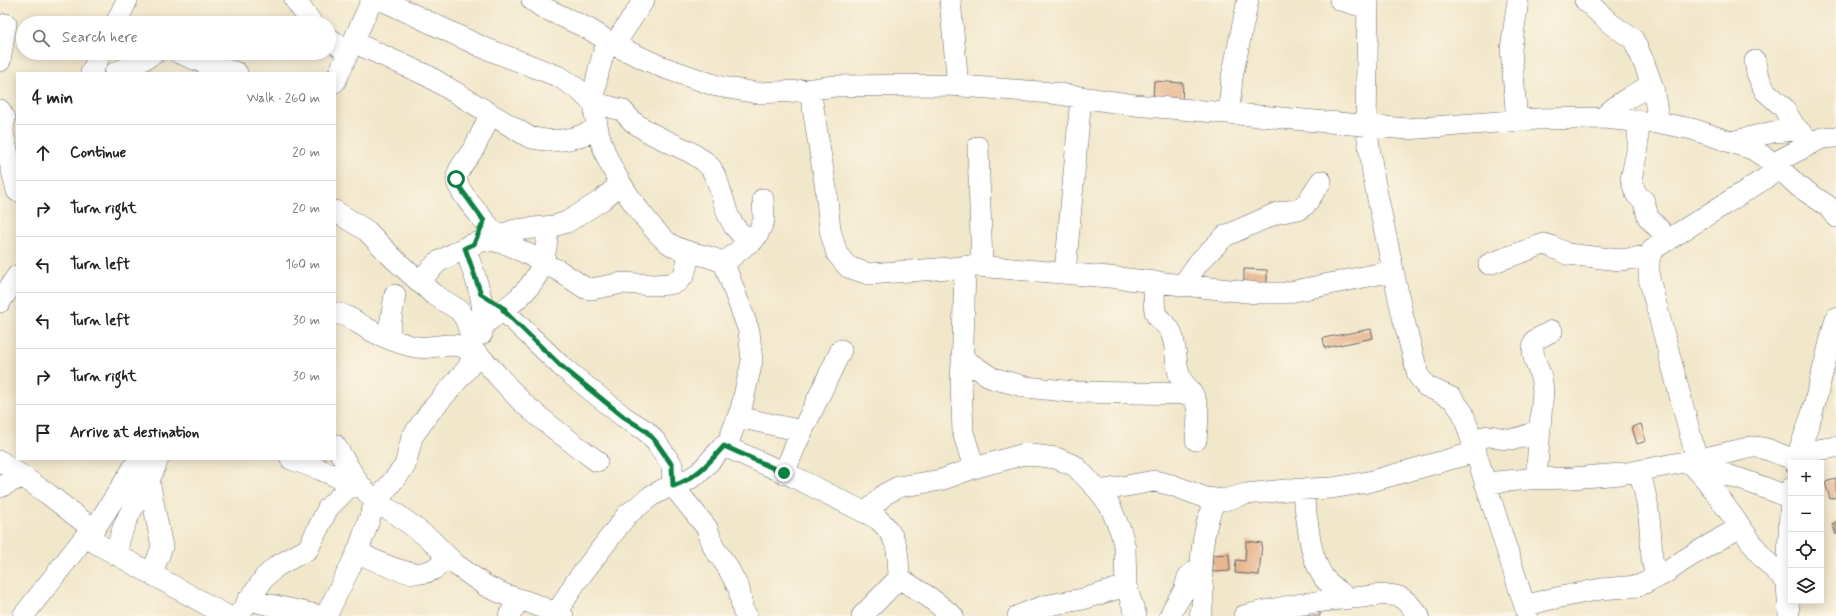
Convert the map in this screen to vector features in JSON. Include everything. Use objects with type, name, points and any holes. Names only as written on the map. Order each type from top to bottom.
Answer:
[{"type":"street","points":[[119,16],[127,0]]},
{"type":"street","points":[[295,0],[307,16]]},
{"type":"street","points":[[336,80],[372,0]]},
{"type":"street","points":[[382,0],[482,47],[560,77],[579,90],[595,104],[622,110],[633,122],[650,133],[690,152],[704,161],[711,168],[717,180],[728,215],[734,226],[740,233],[753,241]]},
{"type":"street","points":[[532,0],[542,7],[589,29],[611,43],[662,67],[717,86],[756,93],[835,86],[958,86],[1052,93],[1135,105],[1407,129],[1517,120],[1603,118],[1659,123],[1692,129],[1752,149],[1777,166],[1798,186],[1828,206],[1836,217]]},
{"type":"street","points":[[294,460],[319,469],[364,492],[431,540],[448,557],[514,608],[560,615],[576,583],[627,516],[651,496],[681,484],[700,473],[729,440],[738,417],[752,361],[749,330],[724,263],[716,258],[697,255],[671,244],[654,230],[620,184],[602,148],[598,129],[595,90],[611,43],[644,0]]},
{"type":"street","points":[[950,0],[958,86]]},
{"type":"street","points":[[1229,113],[1232,77],[1248,0]]},
{"type":"street","points":[[1340,0],[1368,4],[1366,125],[1374,180],[1393,271],[1418,375],[1426,386],[1452,398],[1463,413],[1526,611],[1601,589],[1638,586],[1657,577],[1740,527]]},
{"type":"street","points":[[1517,120],[1511,49],[1518,0]]},
{"type":"street","points":[[1585,0],[1611,24],[1632,39],[1643,60],[1652,85],[1659,123]]},
{"type":"street","points":[[0,61],[10,24]]},
{"type":"street","points":[[336,41],[428,76],[529,137],[546,141],[562,142],[580,137],[598,129]]},
{"type":"street","points":[[92,72],[98,60]]},
{"type":"street","points":[[117,72],[143,60]]},
{"type":"street","points":[[197,60],[234,72]]},
{"type":"street","points":[[1755,61],[1760,83],[1765,91],[1782,107],[1805,137]]},
{"type":"street","points":[[1603,118],[1613,107],[1633,94],[1652,85]]},
{"type":"street","points":[[810,89],[826,189],[830,230],[837,254],[848,267],[870,274],[973,266],[1065,273],[1258,293],[1285,293],[1393,271]]},
{"type":"street","points":[[1065,273],[1081,97]]},
{"type":"street","points":[[0,100],[16,104]]},
{"type":"street","points":[[0,110],[5,118],[3,129],[16,187]]},
{"type":"street","points":[[490,114],[474,148],[458,172],[456,179],[481,237],[481,294],[497,318],[561,366],[618,412],[646,431],[656,442],[672,465],[673,486],[707,528],[714,548],[727,566],[739,589],[743,611],[747,616]]},
{"type":"street","points":[[1638,121],[1638,147],[1631,175],[1632,183],[1636,194],[1644,201],[1648,217],[1669,240]]},
{"type":"street","points":[[1731,143],[1773,132],[1805,137],[1836,137]]},
{"type":"street","points":[[1787,582],[1763,558],[1694,463],[1649,278],[1648,260],[1652,250],[1777,166],[1805,137]]},
{"type":"street","points":[[974,468],[963,432],[961,382],[962,358],[973,266],[978,147]]},
{"type":"street","points":[[1182,286],[1199,262],[1225,236],[1278,213],[1299,209],[1306,204],[1322,181]]},
{"type":"street","points":[[419,281],[438,262],[481,237],[515,230],[548,227],[568,222],[602,200],[620,184]]},
{"type":"street","points":[[724,263],[753,241],[759,232],[764,220],[763,199]]},
{"type":"street","points":[[336,212],[367,231],[394,260],[433,294],[458,310],[466,320],[475,353]]},
{"type":"street","points":[[321,616],[243,608],[265,577],[277,566],[308,549],[328,508],[364,492],[383,493],[405,466],[412,438],[418,426],[468,368],[475,353],[497,318],[531,284],[542,262],[548,227]]},
{"type":"street","points":[[481,237],[507,244],[558,270],[585,288],[592,289],[622,283],[654,285],[677,282],[684,275],[690,252]]},
{"type":"street","points":[[1489,264],[1544,244],[1566,254],[1599,256],[1620,260],[1650,256]]},
{"type":"street","points":[[0,302],[16,278]]},
{"type":"street","points":[[1155,282],[1154,301],[1156,315],[1167,325],[1172,334],[1181,379],[1192,394],[1196,403],[1198,414],[1196,440]]},
{"type":"street","points":[[388,338],[395,295]]},
{"type":"street","points":[[336,313],[342,314],[388,338],[420,348],[454,346],[462,347],[475,353],[521,401],[562,436],[597,461]]},
{"type":"street","points":[[461,314],[497,318]]},
{"type":"street","points":[[1796,458],[1812,414],[1836,318]]},
{"type":"street","points":[[1536,479],[1543,390],[1541,376],[1534,360],[1532,348],[1535,340],[1552,331]]},
{"type":"street","points":[[784,473],[841,350]]},
{"type":"street","points":[[962,358],[992,378],[1026,387],[1074,392],[1192,394]]},
{"type":"street","points":[[738,417],[802,432]]},
{"type":"street","points":[[1099,491],[1154,481],[1172,485],[1206,498],[1224,500],[1246,494],[1332,488],[1368,482],[1475,447],[1488,435],[1515,439],[1540,429]]},
{"type":"street","points":[[724,446],[866,513],[887,527],[895,539],[898,555],[898,578],[862,616]]},
{"type":"street","points":[[326,616],[357,552],[372,511],[364,492],[336,447]]},
{"type":"street","points":[[1485,483],[1572,478],[1639,471],[1694,463],[1759,447],[1788,458],[1796,458],[1836,447]]},
{"type":"street","points":[[866,513],[885,494],[898,487],[941,480],[974,468],[1024,454],[1056,458],[1076,466],[1099,491],[1110,506],[1122,532],[1125,549],[1126,586],[1136,616]]},
{"type":"street","points":[[24,616],[89,534],[138,460]]},
{"type":"street","points":[[117,555],[120,534],[126,519],[149,481],[158,460]]},
{"type":"street","points":[[0,461],[23,476],[89,534],[117,555],[152,573],[227,616]]},
{"type":"street","points":[[1694,463],[1788,497]]},
{"type":"street","points":[[1639,471],[1646,499],[1651,540],[1651,559],[1657,577]]},
{"type":"street","points":[[0,487],[23,476]]},
{"type":"street","points":[[149,481],[162,547],[152,573]]},
{"type":"street","points":[[1301,489],[1306,505],[1309,540],[1315,561],[1325,579],[1347,598]]},
{"type":"street","points":[[1200,616],[1203,603],[1202,568],[1204,533],[1215,499]]},
{"type":"street","points":[[1789,532],[1787,582],[1789,616]]},
{"type":"street","points":[[357,552],[389,566],[413,573],[426,573],[433,570],[448,557]]},
{"type":"street","points":[[1170,616],[1184,591],[1188,577],[1194,571],[1202,568]]},
{"type":"street","points":[[1320,569],[1321,583],[1326,601]]},
{"type":"street","points":[[898,578],[930,598],[953,616]]},
{"type":"street","points":[[1018,616],[1044,606],[1084,599],[1126,586]]},
{"type":"street","points":[[1244,616],[1283,606],[1386,595],[1398,596],[1407,602],[1419,616]]},
{"type":"building","points":[[1154,81],[1183,83],[1182,101],[1153,99]]},
{"type":"building","points":[[1244,269],[1267,270],[1267,286],[1244,286]]},
{"type":"building","points":[[1371,329],[1373,338],[1325,348],[1323,338]]},
{"type":"building","points":[[1641,424],[1646,441],[1637,444],[1632,427]]},
{"type":"building","points":[[1836,479],[1836,497],[1830,499],[1825,482]]},
{"type":"building","points":[[1836,522],[1836,535],[1832,524]]},
{"type":"building","points":[[1246,541],[1262,543],[1259,575],[1235,573],[1236,560],[1245,561]]},
{"type":"building","points":[[1229,554],[1230,571],[1213,572],[1212,555]]},
{"type":"building","points":[[1307,612],[1320,612],[1320,616],[1308,616]]},
{"type":"route","points":[[456,179],[458,185],[484,221],[474,244],[465,248],[481,294],[505,309],[503,310],[545,352],[588,389],[624,417],[646,431],[656,442],[672,465],[673,486],[681,484],[700,473],[724,446],[784,473]]}]
